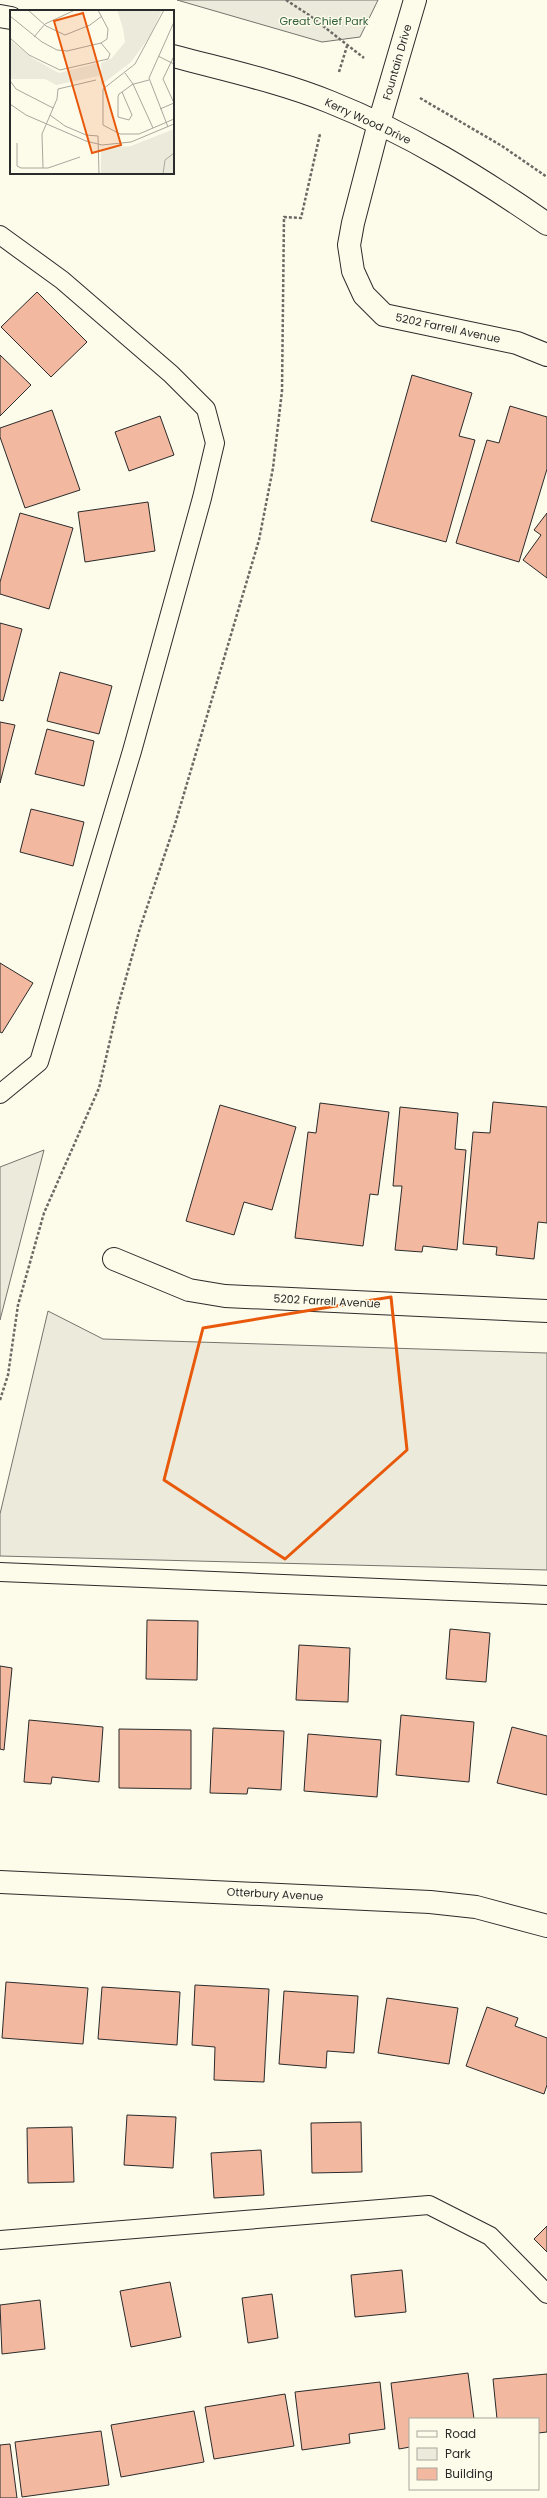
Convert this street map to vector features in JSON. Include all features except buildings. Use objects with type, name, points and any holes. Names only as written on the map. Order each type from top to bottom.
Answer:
[{"type":"street","name":"Fountain Drive","points":[[379,123],[415,0]]},
{"type":"street","points":[[0,16],[10,18]]},
{"type":"street","name":"Kerry Wood Drive","points":[[174,56],[329,102],[379,123],[460,167],[547,224]]},
{"type":"street","name":"5202 Farrell Avenue","points":[[379,123],[349,245],[353,271],[364,295],[384,315],[518,343],[547,355]]},
{"type":"street","name":"5202 Farrell Avenue","points":[[114,1260],[188,1290],[225,1296],[547,1311]]},
{"type":"street","name":"Otterbury Avenue","points":[[0,1882],[430,1902],[476,1907],[547,1926]]},
{"type":"lane","points":[[0,235],[62,280],[171,374],[206,409],[215,443],[202,498],[132,750],[39,1062],[0,1094]]},
{"type":"lane","points":[[0,1572],[547,1595]]},
{"type":"lane","points":[[0,2240],[429,2205],[490,2236],[547,2294]]},
{"type":"path","points":[[286,0],[309,15],[347,46]]},
{"type":"path","points":[[427,103],[502,146],[547,177]]},
{"type":"path","points":[[0,1400],[8,1375],[18,1305],[44,1213],[99,1088],[118,1006],[140,928],[175,824],[259,540],[273,468],[282,391],[284,217],[301,218],[316,147]]},
{"type":"highlighted area","points":[[391,1297],[407,1450],[285,1559],[164,1480],[203,1328]]},
{"type":"green space","name":"Great Chief Park","points":[[177,0],[378,0],[360,37],[322,42]]},
{"type":"green space","points":[[44,1150],[0,1320],[0,1167]]},
{"type":"green space","points":[[48,1311],[103,1339],[547,1353],[547,1570],[0,1556],[0,1514]]}]
